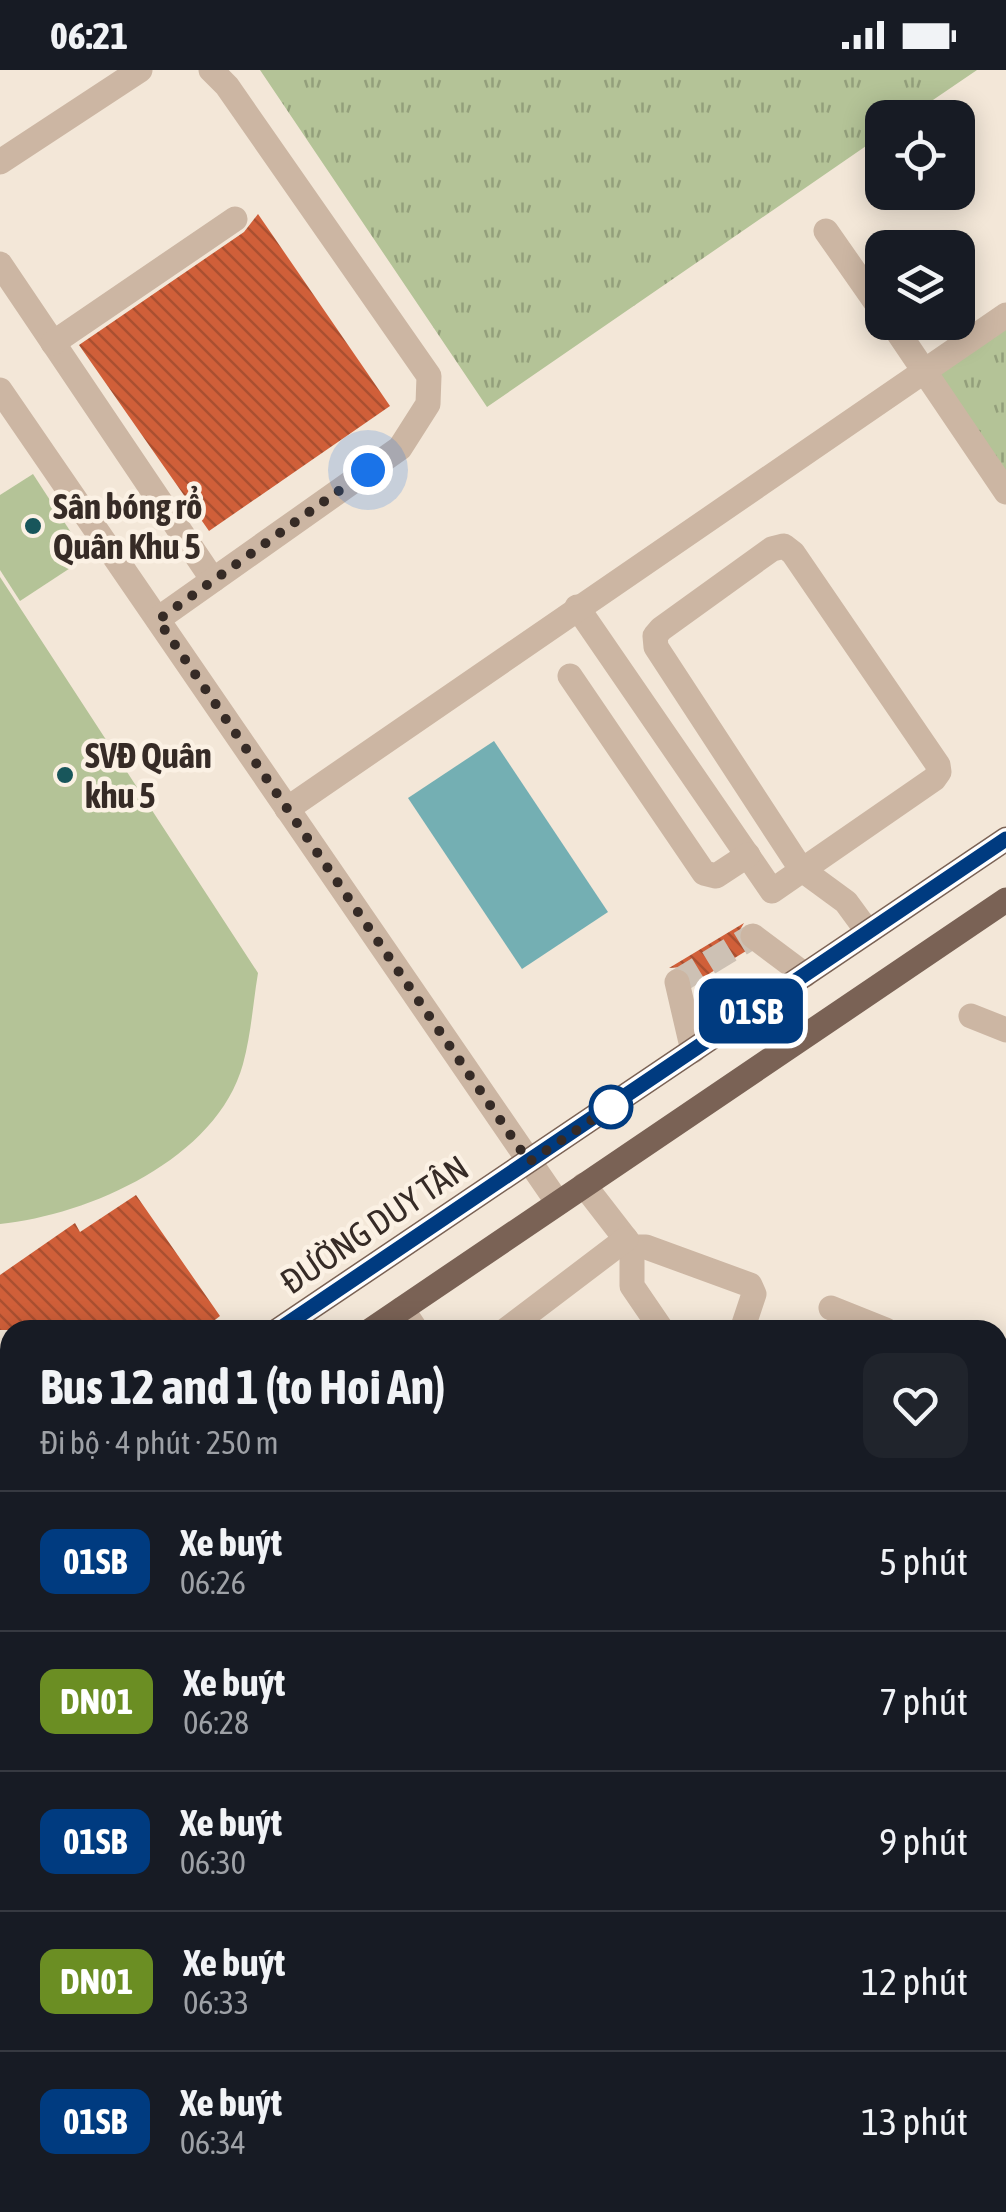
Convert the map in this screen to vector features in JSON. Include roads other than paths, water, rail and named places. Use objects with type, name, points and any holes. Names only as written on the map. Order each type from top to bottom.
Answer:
[{"type":"main road","name":"ĐƯỜNG DUY TÂN","points":[[293,1320],[1006,839]]},
{"type":"main road","points":[[409,1320],[558,1203],[1006,900]]},
{"type":"street","points":[[0,162],[140,70]]},
{"type":"street","points":[[158,620],[400,448],[428,404],[429,376],[228,86],[210,70]]},
{"type":"street","points":[[53,343],[235,219]]},
{"type":"street","points":[[826,231],[865,287]]},
{"type":"street","points":[[0,264],[214,580]]},
{"type":"street","points":[[287,809],[1006,314]]},
{"type":"street","points":[[904,340],[1006,492]]},
{"type":"street","points":[[0,390],[558,1203]]},
{"type":"street","points":[[577,607],[772,891],[802,869],[939,772],[916,732],[784,546],[772,549],[655,636],[656,647],[802,869],[846,902],[868,932]]},
{"type":"street","points":[[570,676],[704,873],[716,876],[748,855]]},
{"type":"street","points":[[753,936],[805,975]]},
{"type":"street","points":[[677,982],[693,1051]]},
{"type":"street","points":[[971,1016],[1006,1030]]},
{"type":"street","points":[[584,1185],[629,1243],[632,1286],[655,1320]]},
{"type":"street","points":[[520,1320],[629,1243],[743,1278],[754,1294],[745,1320]]},
{"type":"street","points":[[830,1308],[861,1320]]},
{"type":"water","points":[[494,741],[608,912],[522,969],[408,798]]},
{"type":"tunnel","points":[[677,982],[753,936]]},
{"type":"place","name":"Sân bóng rổ Quân Khu 5","points":[[33,526]]},
{"type":"place","name":"SVĐ Quân khu 5","points":[[65,775]]}]
